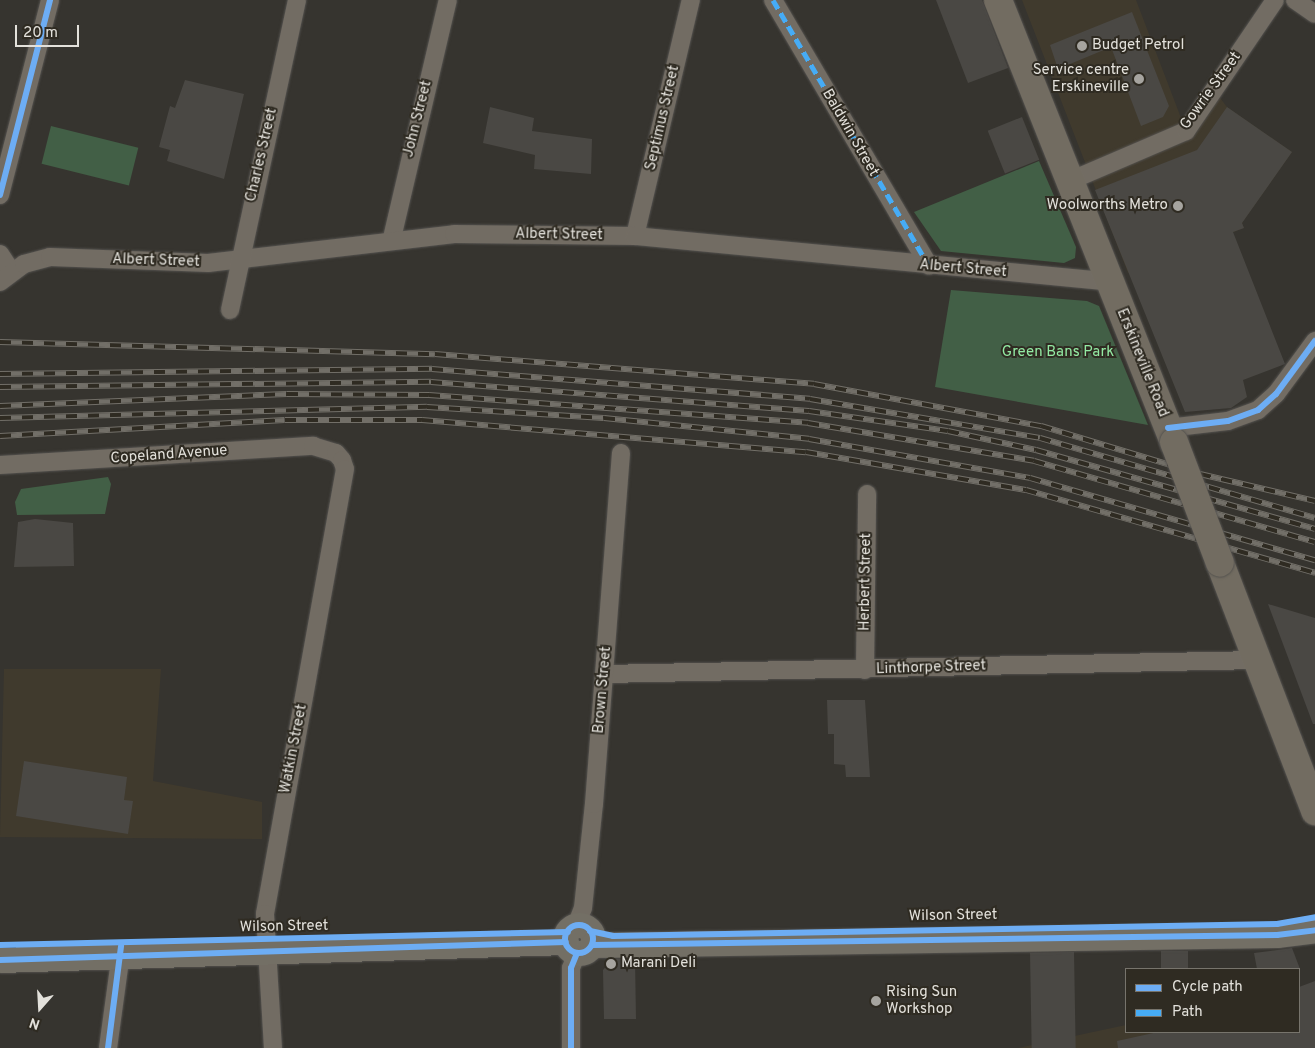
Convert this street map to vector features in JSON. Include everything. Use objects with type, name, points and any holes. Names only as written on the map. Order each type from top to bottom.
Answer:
[{"type":"main road","name":"Erskineville Road","points":[[998,0],[1072,180],[1315,811]]},
{"type":"street","points":[[0,195],[50,0]]},
{"type":"street","name":"Charles Street","points":[[230,310],[238,257],[297,0]]},
{"type":"street","name":"John Street","points":[[392,238],[448,0]]},
{"type":"street","name":"Septimus Street","points":[[635,236],[691,0]]},
{"type":"street","name":"Baldwin Street","points":[[773,0],[929,266]]},
{"type":"street","name":"Gowrie Street","points":[[1072,180],[1186,131],[1274,0]]},
{"type":"street","points":[[1295,0],[1315,14]]},
{"type":"street","name":"Albert Street","points":[[6,277],[50,257],[208,263],[238,257],[392,238],[454,234],[635,236],[929,266],[1110,282]]},
{"type":"street","points":[[0,254],[6,277]]},
{"type":"street","points":[[1171,435],[1228,421],[1258,410],[1276,394],[1315,341]]},
{"type":"street","name":"Copeland Avenue","points":[[0,465],[313,446],[336,453]]},
{"type":"street","name":"Watkin Street","points":[[273,1048],[265,914],[279,824],[345,469],[336,453]]},
{"type":"street","name":"Brown Street","points":[[571,1048],[572,968],[583,908],[621,453]]},
{"type":"street","name":"Herbert Street","points":[[865,670],[867,494]]},
{"type":"street","name":"Linthorpe Street","points":[[604,674],[865,670],[1258,660]]},
{"type":"street","name":"Wilson Street","points":[[0,960],[120,953],[578,941],[1277,935],[1315,930]]},
{"type":"street","points":[[108,1048],[120,953]]},
{"type":"shaded area","points":[[1022,0],[1136,0],[1186,131],[1214,90],[1227,107],[1292,152],[1242,223],[1244,228],[1128,273]]},
{"type":"shaded area","points":[[4,669],[161,669],[153,781],[262,802],[262,839],[0,837]]},
{"type":"shaded area","points":[[1125,1025],[1125,1033],[1195,1033],[1198,1048],[1018,1048]]},
{"type":"green space","points":[[51,126],[138,148],[129,186],[42,164]]},
{"type":"green space","points":[[1039,161],[1076,247],[1075,258],[1064,263],[941,251],[914,212]]},
{"type":"green space","name":"Green Bans Park","points":[[951,290],[1087,301],[1099,306],[1148,425],[935,387]]},
{"type":"green space","points":[[108,477],[111,484],[105,514],[17,515],[15,502],[21,489]]},
{"type":"building","points":[[936,0],[982,0],[1008,68],[968,83]]},
{"type":"building","points":[[1132,12],[1169,106],[1163,117],[1141,126],[1111,47],[1058,69],[1050,45]]},
{"type":"building","points":[[185,80],[244,94],[224,179],[167,161],[170,150],[159,147],[170,106],[175,108]]},
{"type":"building","points":[[490,107],[534,118],[532,131],[592,139],[591,174],[534,169],[535,155],[483,143]]},
{"type":"building","points":[[1227,107],[1292,152],[1242,223],[1244,228],[1233,232],[1285,364],[1243,380],[1247,397],[1231,408],[1185,412],[1095,190],[1197,150]]},
{"type":"building","points":[[1022,117],[1039,160],[1005,174],[988,131]]},
{"type":"building","points":[[35,519],[73,523],[74,566],[14,567],[18,522]]},
{"type":"building","points":[[1268,604],[1315,618],[1315,724],[1313,724]]},
{"type":"building","points":[[827,700],[865,700],[870,777],[846,777],[845,765],[834,764],[834,734],[828,734]]},
{"type":"building","points":[[24,761],[127,777],[124,800],[133,801],[128,834],[16,816]]},
{"type":"building","points":[[1292,948],[1300,968],[1257,968],[1254,953]]},
{"type":"building","points":[[1161,951],[1188,951],[1188,968],[1161,968]]},
{"type":"building","points":[[1074,952],[1076,1048],[1032,1048],[1030,953]]},
{"type":"building","points":[[613,959],[635,959],[636,1019],[604,1019],[603,970]]},
{"type":"building","points":[[1315,981],[1315,1048],[1118,1048],[1117,1041],[1153,1033],[1300,1033],[1300,987]]},
{"type":"railway","points":[[0,342],[435,354],[814,384],[1041,426],[1200,474],[1315,501]]},
{"type":"railway","points":[[0,374],[432,369],[810,399],[1040,438],[1315,518]]},
{"type":"railway","points":[[0,387],[431,382],[809,411],[948,431],[1036,450],[1315,529]]},
{"type":"railway","points":[[0,406],[287,394],[429,395],[808,423],[1034,461],[1315,542]]},
{"type":"railway","points":[[0,418],[427,407],[604,418],[809,439],[1030,478],[1315,560]]},
{"type":"railway","points":[[0,436],[285,420],[422,420],[806,452],[1026,490],[1315,573]]},
{"type":"marked path","points":[[773,0],[929,266]]},
{"type":"cycle path","points":[[0,195],[50,0]]},
{"type":"cycle path","points":[[1168,428],[1228,421],[1258,410],[1276,394],[1315,341]]},
{"type":"cycle path","points":[[590,931],[613,936],[1277,924],[1315,917]]},
{"type":"cycle path","points":[[579,925],[589,929],[593,939],[589,949],[579,953],[569,949],[565,939],[569,929],[579,925]]},
{"type":"cycle path","points":[[592,945],[1277,935],[1315,930]]},
{"type":"cycle path","points":[[0,945],[568,932]]},
{"type":"cycle path","points":[[0,960],[566,942]]},
{"type":"cycle path","points":[[108,1048],[121,946]]},
{"type":"cycle path","points":[[571,1048],[571,968],[577,953]]},
{"type":"place","name":"Budget Petrol","points":[[1082,46]]},
{"type":"place","name":"Service centre Erskineville","points":[[1139,79]]},
{"type":"place","name":"Woolworths Metro","points":[[1178,206]]},
{"type":"place","name":"Marani Deli","points":[[611,964]]},
{"type":"place","name":"Rising Sun Workshop","points":[[876,1001]]}]
